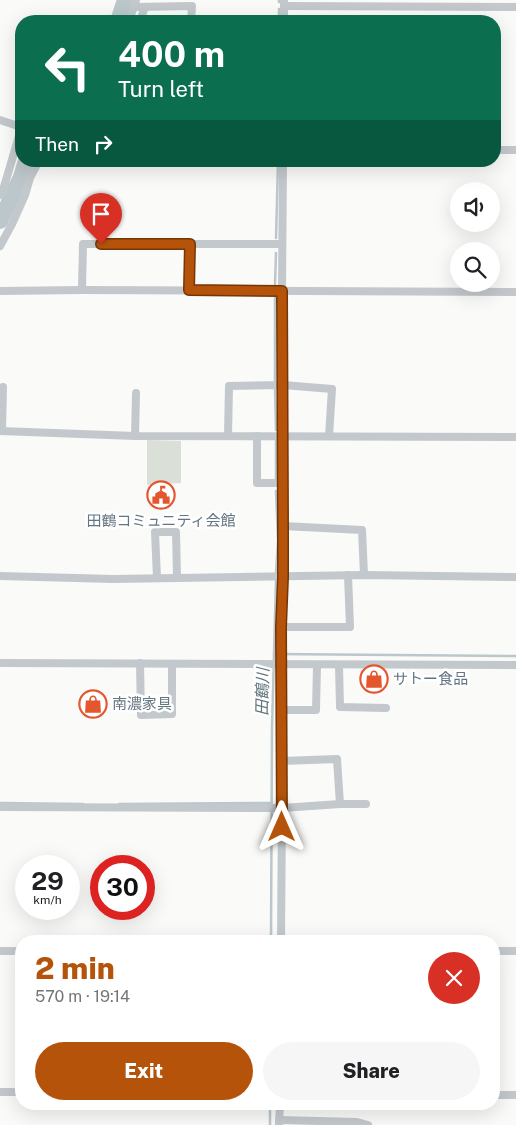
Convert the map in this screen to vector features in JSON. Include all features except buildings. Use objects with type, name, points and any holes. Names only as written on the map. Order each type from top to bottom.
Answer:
[{"type":"street","points":[[131,15],[135,3],[145,7],[192,6],[191,15]]},
{"type":"street","points":[[284,3],[516,7]]},
{"type":"street","points":[[142,15],[145,7]]},
{"type":"street","points":[[0,120],[15,126]]},
{"type":"street","points":[[0,195],[15,149]]},
{"type":"street","points":[[501,150],[516,150]]},
{"type":"street","points":[[0,246],[12,224],[36,167]]},
{"type":"street","points":[[281,935],[280,808],[282,710],[280,663],[283,577],[283,167]]},
{"type":"street","points":[[82,290],[83,244],[282,244]]},
{"type":"street","points":[[189,290],[190,244]]},
{"type":"street","points":[[0,291],[516,292]]},
{"type":"street","points":[[228,436],[229,386],[283,385],[332,389],[330,436]]},
{"type":"street","points":[[3,387],[1,431],[135,436],[516,437]]},
{"type":"street","points":[[135,436],[136,393]]},
{"type":"street","points":[[257,436],[257,483],[283,483]]},
{"type":"street","points":[[283,526],[362,530],[364,575]]},
{"type":"street","points":[[157,578],[156,532],[176,532],[177,578]]},
{"type":"street","points":[[281,627],[350,627],[348,575]]},
{"type":"street","points":[[0,576],[113,579],[348,575],[516,577]]},
{"type":"street","points":[[0,662],[516,665]]},
{"type":"street","points":[[140,663],[141,715],[172,714],[172,664]]},
{"type":"street","points":[[282,710],[316,710],[317,665]]},
{"type":"street","points":[[339,665],[340,707],[386,708]]},
{"type":"street","points":[[282,761],[337,760],[340,804]]},
{"type":"street","points":[[0,807],[280,808],[366,804]]},
{"type":"street","points":[[0,951],[15,951]]},
{"type":"street","points":[[500,951],[516,951]]},
{"type":"street","points":[[0,1092],[15,1092]]},
{"type":"street","points":[[500,1095],[516,1095]]},
{"type":"street","points":[[279,1122],[357,1122],[368,1125]]},
{"type":"shaded area","points":[[147,440],[181,441],[181,483],[147,485]]},
{"type":"waterway","points":[[120,15],[125,0]]},
{"type":"waterway","points":[[279,9],[279,15]]},
{"type":"waterway","points":[[0,221],[24,167]]},
{"type":"waterway","points":[[276,238],[278,167]]},
{"type":"waterway","points":[[275,284],[276,253]]},
{"type":"waterway","points":[[275,296],[275,384]]},
{"type":"waterway","points":[[275,390],[276,430]]},
{"type":"waterway","points":[[276,441],[276,480]]},
{"type":"waterway","points":[[276,491],[278,540],[276,573]]},
{"type":"waterway","name":"田鶴川","points":[[271,935],[272,727],[276,580]]},
{"type":"waterway","name":"田鶴川","points":[[274,654],[516,656]]},
{"type":"waterway","points":[[0,803],[83,804]]},
{"type":"waterway","points":[[119,804],[271,803]]},
{"type":"waterway","name":"田鶴川","points":[[270,1110],[270,1125]]},
{"type":"place","name":"田鶴コミュニティ会館","points":[[161,495]]},
{"type":"place","name":"サトー食品","points":[[374,679]]},
{"type":"place","name":"南濃家具","points":[[93,704]]},
{"type":"route","points":[[101,244],[190,244],[189,290],[282,291],[282,827]]}]
